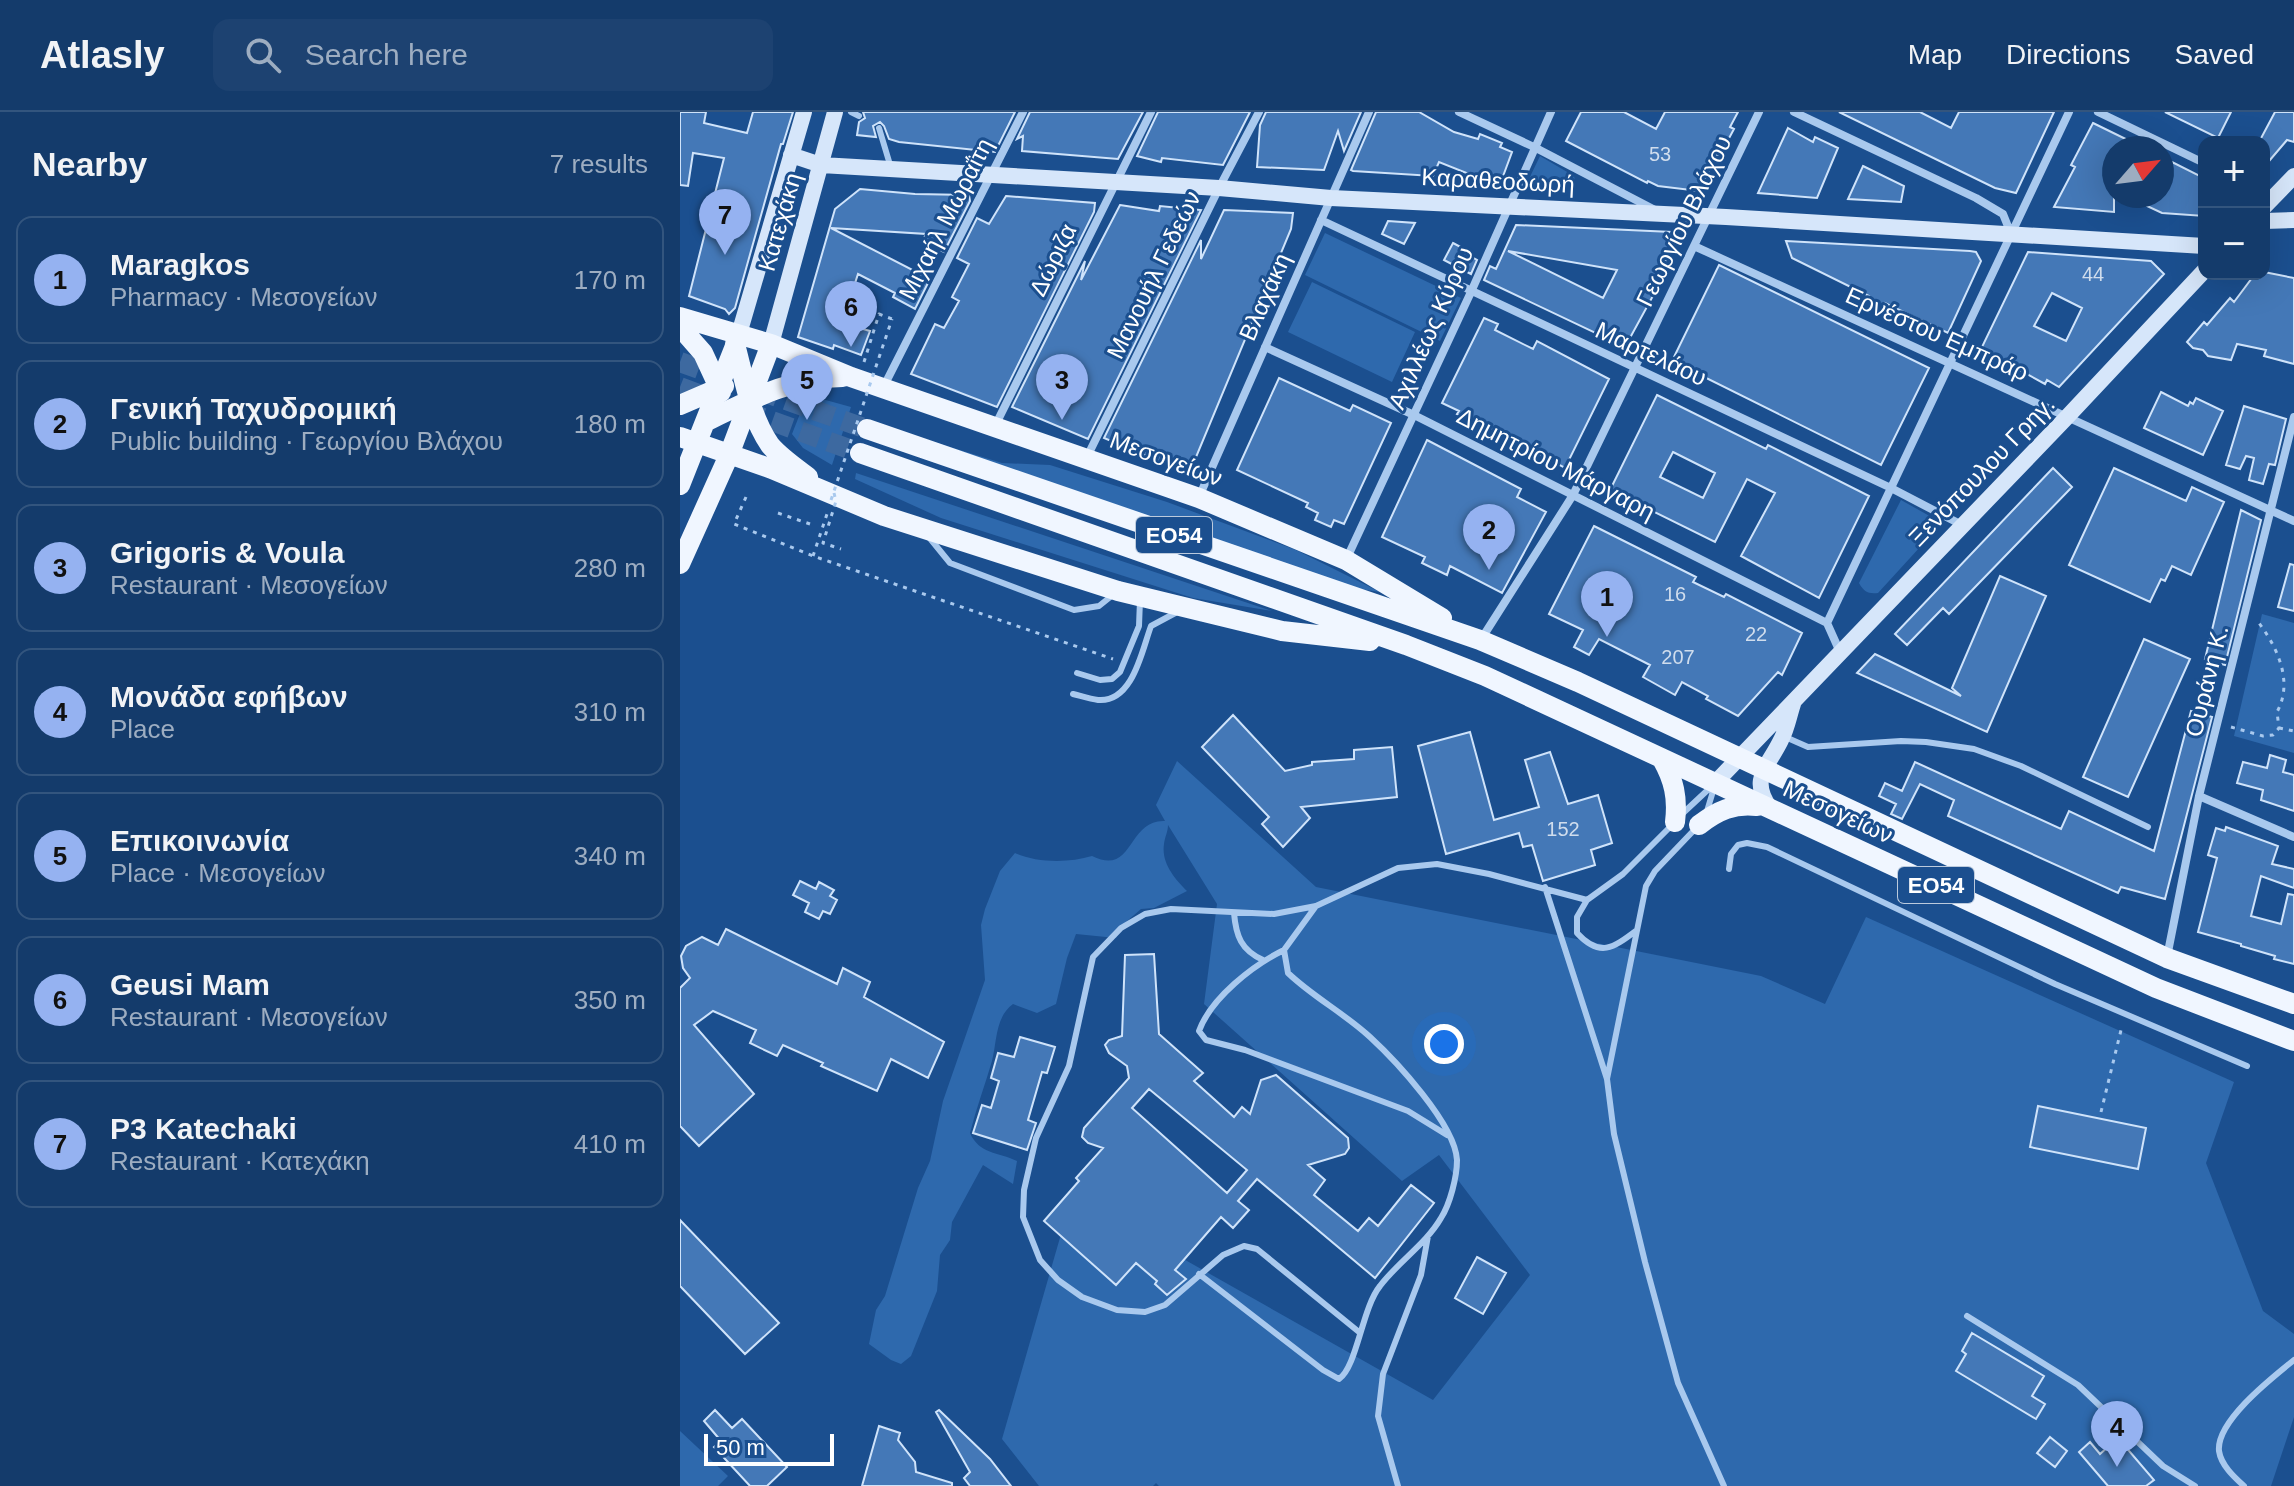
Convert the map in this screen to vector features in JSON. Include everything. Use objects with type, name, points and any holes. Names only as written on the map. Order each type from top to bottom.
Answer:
[{"type":"main road","name":"Μεσογείων","points":[[680,317],[737,339],[771,344],[857,370],[884,388],[1199,498],[1346,560],[1480,640]]},
{"type":"main road","points":[[680,327],[703,353],[719,388],[727,411],[733,447]]},
{"type":"main road","points":[[737,339],[753,372]]},
{"type":"main road","points":[[707,421],[737,339]]},
{"type":"main road","points":[[680,564],[733,447],[750,400],[753,372],[771,344]]},
{"type":"main road","points":[[680,485],[689,441],[707,421],[794,382],[857,370]]},
{"type":"main road","points":[[680,405],[753,372]]},
{"type":"main road","points":[[750,400],[772,447],[832,496]]},
{"type":"main road","name":"Μεσογείων","points":[[867,429],[1480,640],[1578,682],[2167,958],[2294,1004]]},
{"type":"main road","name":"Μεσογείων","points":[[689,441],[733,447],[772,469],[832,496],[923,530],[1118,591],[1282,631],[1406,645]]},
{"type":"main road","name":"Μεσογείων","points":[[860,453],[1406,645],[1485,676],[2156,988],[2294,1041]]},
{"type":"main road","points":[[1662,759],[1672,777],[1677,797],[1675,822]]},
{"type":"main road","points":[[1699,825],[1716,812],[1734,806],[1770,808]]},
{"type":"street","name":"Κατεχάκη","points":[[737,339],[804,112]]},
{"type":"street","name":"Κατεχάκη","points":[[771,344],[835,112]]},
{"type":"street","name":"Μιχαήλ Μωραΐτη","points":[[884,388],[1023,112]]},
{"type":"street","name":"Δώριζα","points":[[995,427],[1114,181],[1151,112]]},
{"type":"street","name":"Μανουήλ Γεδεών","points":[[1087,457],[1259,112]]},
{"type":"street","name":"Βλαχάκη","points":[[1199,498],[1369,112]]},
{"type":"street","points":[[1459,112],[1663,214]]},
{"type":"street","name":"Αχιλλέως Κύρου","points":[[1346,560],[1551,112]]},
{"type":"street","name":"Γεωργίου Βλάχου","points":[[1480,640],[1573,495],[1759,112]]},
{"type":"street","points":[[1794,112],[1976,198],[2003,214],[2011,234]]},
{"type":"street","points":[[1841,653],[1827,623],[2069,112]]},
{"type":"street","points":[[2098,112],[2198,160]]},
{"type":"street","name":"Καραθεοδωρή","points":[[791,155],[821,165],[1114,181],[1331,198],[1507,205],[2198,246]]},
{"type":"street","points":[[2270,196],[2294,176]]},
{"type":"street","name":"Μαρτελάου","points":[[1321,220],[1891,488],[1963,525]]},
{"type":"street","points":[[2270,221],[2294,220]]},
{"type":"street","name":"Ερνέστου Εμπράρ","points":[[1694,246],[2294,521]]},
{"type":"street","name":"Ξενόπουλου Γρηγ.","points":[[1715,783],[2198,277]]},
{"type":"street","name":"Δημητρίου Μάργαρη","points":[[1265,347],[1414,415],[1827,623]]},
{"type":"street","name":"Ουράνη Κ.","points":[[2167,958],[2199,796],[2294,417]]},
{"type":"street","name":"Ξενόπουλου Γρηγ.","points":[[1763,770],[1783,736],[1793,703]]},
{"type":"street","points":[[1763,770],[1760,784],[1762,798],[1770,808]]},
{"type":"street","points":[[2199,796],[2294,837]]},
{"type":"lane","points":[[851,112],[859,116]]},
{"type":"lane","points":[[879,128],[891,168]]},
{"type":"lane","points":[[923,530],[950,563],[1074,610],[1099,606],[1118,591]]},
{"type":"lane","points":[[1077,673],[1100,680],[1112,679],[1120,672],[1139,626],[1140,596]]},
{"type":"lane","points":[[1073,694],[1101,701],[1119,694],[1129,684],[1151,626],[1185,608]]},
{"type":"lane","points":[[1783,736],[1808,747],[1901,741],[1974,749],[2021,766],[2148,827]]},
{"type":"lane","points":[[1637,930],[1622,942],[1605,949],[1590,947],[1577,933],[1577,917],[1587,900],[1623,874],[1715,783]]},
{"type":"lane","points":[[1607,1079],[1646,886],[1655,871],[1699,825],[1709,809],[1715,783]]},
{"type":"lane","points":[[1729,869],[1731,854],[1738,845],[1747,843],[1767,847],[2055,984],[2247,1066]]},
{"type":"lane","points":[[1359,1332],[1257,1249],[1244,1246],[1223,1255],[1165,1305],[1145,1312],[1117,1310],[1082,1297],[1058,1280],[1040,1260],[1023,1217],[1024,1190],[1036,1138],[1069,1066],[1093,957],[1121,928],[1145,914],[1171,909],[1274,914],[1316,906],[1398,868],[1437,864],[1545,887],[1587,900]]},
{"type":"lane","points":[[1545,887],[1607,1079],[1614,1134],[1678,1383],[1724,1486]]},
{"type":"lane","points":[[1316,906],[1284,950],[1263,960],[1237,981],[1203,1018],[1199,1031],[1206,1040],[1245,1050],[1408,1111],[1449,1136]]},
{"type":"lane","points":[[1234,913],[1236,935],[1248,953],[1263,960]]},
{"type":"lane","points":[[1199,1274],[1339,1379],[1347,1374],[1359,1332],[1377,1289],[1409,1252],[1428,1236],[1442,1216],[1449,1198],[1457,1159],[1449,1136],[1415,1082],[1368,1035],[1288,973],[1284,950]]},
{"type":"lane","points":[[1398,1486],[1378,1416],[1383,1374],[1421,1275],[1428,1236]]},
{"type":"lane","points":[[1967,1316],[2078,1385],[2163,1466],[2195,1486]]},
{"type":"lane","points":[[2244,1486],[2223,1463],[2219,1443],[2256,1390],[2294,1360]]},
{"type":"path","points":[[813,556],[892,319],[879,314],[857,370]]},
{"type":"path","points":[[832,496],[836,501],[823,543],[841,549]]},
{"type":"path","points":[[746,497],[734,524],[813,556],[1124,663]]},
{"type":"path","points":[[778,513],[810,524]]},
{"type":"path","points":[[2217,724],[2263,736],[2273,735],[2279,728],[2277,712],[2286,703],[2290,685],[2285,658],[2247,606]]},
{"type":"path","points":[[2279,728],[2294,731]]},
{"type":"path","points":[[2101,1112],[2125,1014]]},
{"type":"shaded area","points":[[1540,156],[1574,176],[1571,186],[1528,181]]},
{"type":"shaded area","points":[[1325,233],[1461,298],[1440,341],[1305,275]]},
{"type":"shaded area","points":[[1312,282],[1415,332],[1392,382],[1288,332]]},
{"type":"shaded area","points":[[822,399],[851,407],[832,465],[803,448],[792,434],[805,401]]},
{"type":"shaded area","points":[[879,425],[1002,463],[1050,465],[1167,502],[1296,550],[1380,592],[1346,587]]},
{"type":"shaded area","points":[[856,473],[1272,611],[1193,598],[941,518],[855,479]]},
{"type":"shaded area","points":[[1901,500],[1942,523],[1878,593],[1869,593],[1859,583]]},
{"type":"shaded area","points":[[2262,614],[2294,623],[2294,753],[2234,736]]},
{"type":"shaded area","points":[[1177,761],[1316,887],[1761,976],[1825,1004],[1866,917],[2234,1082],[2206,1163],[2263,1311],[2294,1334],[2294,1417],[2271,1486],[1159,1486],[1156,1483],[1153,1486],[1039,1486],[1002,1439],[1072,1196],[1433,1400],[1530,1275],[1439,1155],[1402,1181],[1204,1004],[1217,904],[1168,825],[1165,858],[1174,876],[1187,891],[1154,908],[1141,909],[1126,922],[1116,938],[1076,934],[1056,1004],[1037,1013],[1013,1004],[1007,1009],[1000,1023],[970,1133],[984,1149],[1017,1161],[1013,1184],[983,1165],[952,1222],[950,1240],[940,1255],[937,1291],[911,1356],[901,1364],[869,1344],[876,1310],[885,1296],[918,1188],[930,1161],[943,1101],[985,980],[981,925],[1000,871],[1015,853],[1053,861],[1092,856],[1116,859],[1124,854],[1143,829],[1165,821],[1156,805]]},
{"type":"shaded area","points":[[680,1431],[728,1476],[718,1486],[680,1486]]},
{"type":"building","points":[[680,112],[706,112],[704,123],[747,133],[753,112],[793,112],[781,144],[735,308],[729,314],[725,309],[689,296],[724,158],[693,153],[688,186],[680,185]]},
{"type":"building","points":[[863,112],[1015,112],[995,152],[899,142],[889,139],[880,122],[873,126],[876,137],[857,135],[859,122],[865,118]]},
{"type":"building","points":[[1030,112],[1143,112],[1118,159],[1022,151],[1023,136],[1017,139]]},
{"type":"building","points":[[1158,112],[1250,112],[1223,165],[1162,158],[1161,162],[1137,156]]},
{"type":"building","points":[[1266,112],[1361,112],[1344,151],[1338,131],[1324,170],[1257,167],[1260,125]]},
{"type":"building","points":[[1376,112],[1419,112],[1454,132],[1478,139],[1480,134],[1502,143],[1500,147],[1512,152],[1502,179],[1492,175],[1489,182],[1439,162],[1433,176],[1351,170]]},
{"type":"building","points":[[1581,112],[1624,112],[1656,129],[1665,112],[1738,112],[1730,127],[1734,129],[1720,155],[1717,154],[1699,191],[1647,183],[1566,141]]},
{"type":"building","points":[[1839,112],[1920,112],[1951,128],[1959,112],[2054,112],[2016,193],[1995,188]]},
{"type":"building","points":[[2165,112],[2231,112],[2219,136]]},
{"type":"building","points":[[2275,112],[2294,112],[2294,142],[2287,140],[2270,160],[2270,136],[2262,136]]},
{"type":"building","points":[[2093,123],[2120,136],[2102,136],[2102,208],[2114,208],[2114,212],[2054,207],[2075,167],[2071,165]]},
{"type":"building","points":[[1788,128],[1813,142],[1815,137],[1838,148],[1817,198],[1758,193]]},
{"type":"building","points":[[2174,163],[2198,175],[2198,216],[2162,213],[2151,208],[2174,208]]},
{"type":"building","points":[[1863,166],[1904,186],[1901,202],[1848,199]]},
{"type":"building","points":[[860,189],[969,195],[970,201],[944,252],[922,242],[926,234],[831,228],[930,279],[915,309],[893,297],[895,293],[858,274],[845,314],[866,322],[863,329],[870,331],[861,355],[798,337],[835,209]]},
{"type":"building","points":[[1006,196],[1095,203],[1094,212],[997,407],[911,374],[935,324],[944,328],[959,301],[952,297],[969,264],[957,258],[977,218],[989,224]]},
{"type":"building","points":[[1120,205],[1159,211],[1160,206],[1201,210],[1088,439],[1012,407],[1085,261],[1081,280]]},
{"type":"building","points":[[1224,210],[1293,213],[1291,229],[1189,474],[1104,438],[1201,240],[1201,259]]},
{"type":"building","points":[[1388,221],[1415,223],[1404,244],[1382,234]]},
{"type":"building","points":[[1516,225],[1672,232],[1673,246],[1650,292],[1654,294],[1625,347],[1484,280],[1490,266],[1496,269]],"holes":[[[1508,251],[1617,270],[1603,298]]]},
{"type":"building","points":[[1786,241],[1970,251],[1976,252],[1981,261],[1948,333],[1885,303],[1882,308],[1867,301],[1869,296],[1792,258]]},
{"type":"building","points":[[1453,243],[1472,253],[1470,256],[1477,260],[1471,274],[1444,260]]},
{"type":"building","points":[[2028,252],[2151,261],[2164,274],[2059,387],[2047,380],[2045,384],[1981,349]],"holes":[[[2052,293],[2082,308],[2066,341],[2034,326]]]},
{"type":"building","points":[[1719,265],[1929,368],[1881,465],[1672,361]]},
{"type":"building","points":[[2270,273],[2294,278],[2294,364],[2264,356],[2266,350],[2237,344],[2231,360],[2208,356],[2187,342],[2204,322],[2207,325],[2230,298],[2234,302],[2250,280],[2270,280]]},
{"type":"building","points":[[1484,318],[1498,324],[1495,330],[1533,349],[1537,341],[1609,379],[1565,468],[1479,422],[1457,414],[1459,411],[1442,403]]},
{"type":"building","points":[[1279,378],[1350,411],[1353,405],[1391,423],[1344,524],[1334,520],[1331,527],[1315,520],[1318,513],[1306,507],[1308,503],[1237,470]]},
{"type":"building","points":[[2161,392],[2188,406],[2196,398],[2223,411],[2203,455],[2144,428]]},
{"type":"building","points":[[1657,395],[1766,449],[1768,445],[1869,496],[1819,598],[1741,556],[1775,493],[1747,479],[1715,542],[1610,490]],"holes":[[[1673,452],[1715,473],[1703,498],[1660,477]]]},
{"type":"building","points":[[2244,406],[2286,419],[2275,465],[2269,464],[2263,484],[2249,480],[2254,458],[2246,456],[2240,469],[2226,465]]},
{"type":"building","points":[[1427,440],[1521,489],[1517,497],[1546,512],[1502,593],[1450,566],[1447,575],[1422,563],[1425,557],[1382,537]]},
{"type":"building","points":[[2053,468],[2072,487],[1949,614],[1943,608],[1907,645],[1895,634]]},
{"type":"building","points":[[2114,468],[2186,501],[2192,487],[2224,502],[2191,575],[2172,566],[2165,581],[2161,579],[2150,602],[2069,565]]},
{"type":"building","points":[[2241,510],[2261,520],[2225,665],[2205,659]]},
{"type":"building","points":[[1594,526],[1696,577],[1693,582],[1724,597],[1726,594],[1802,633],[1782,675],[1778,672],[1738,716],[1682,682],[1675,695],[1643,677],[1650,665],[1599,639],[1589,655],[1574,647],[1583,630],[1549,614]]},
{"type":"building","points":[[2290,564],[2294,565],[2294,611],[2278,607]]},
{"type":"building","points":[[2000,576],[2046,596],[1987,732],[1857,673],[1875,654],[1961,696],[1952,688]]},
{"type":"building","points":[[2144,639],[2190,659],[2128,797],[2083,777]]},
{"type":"building","points":[[2191,711],[2212,717],[2165,899],[2121,887],[2118,893],[1948,816],[1954,800],[1920,784],[1902,819],[1891,814],[1896,804],[1879,796],[1885,783],[1902,791],[1915,762],[2061,829],[2069,811],[2154,851]]},
{"type":"building","points":[[1233,715],[1285,771],[1312,765],[1312,762],[1354,759],[1354,750],[1392,747],[1397,797],[1301,807],[1310,818],[1283,847],[1262,824],[1269,817],[1202,747]]},
{"type":"building","points":[[1470,732],[1494,820],[1539,807],[1525,760],[1550,752],[1568,804],[1598,795],[1612,843],[1591,850],[1595,865],[1543,881],[1532,845],[1523,847],[1519,833],[1446,854],[1418,746]]},
{"type":"building","points":[[2270,755],[2286,760],[2283,772],[2294,775],[2294,811],[2261,800],[2263,790],[2237,783],[2243,762],[2267,768]]},
{"type":"building","points":[[2226,827],[2278,846],[2272,864],[2294,869],[2294,888],[2261,876],[2251,916],[2281,924],[2288,894],[2294,895],[2294,964],[2198,932],[2217,858],[2208,855],[2216,828],[2225,831]]},
{"type":"building","points":[[800,881],[816,889],[819,882],[834,890],[830,896],[837,900],[830,914],[823,911],[819,919],[805,912],[809,903],[793,895]]},
{"type":"building","points":[[726,929],[837,984],[843,968],[870,982],[864,997],[944,1042],[928,1078],[891,1059],[877,1091],[783,1045],[777,1056],[750,1043],[756,1030],[713,1011],[694,1025],[754,1094],[699,1146],[680,1126],[680,988],[690,978],[683,968],[681,956],[686,946],[702,937],[718,945]]},
{"type":"building","points":[[1154,954],[1159,1034],[1203,1073],[1194,1081],[1234,1117],[1242,1107],[1250,1114],[1261,1080],[1276,1075],[1348,1138],[1349,1148],[1345,1154],[1308,1165],[1325,1180],[1314,1195],[1358,1231],[1369,1218],[1378,1226],[1411,1185],[1434,1203],[1375,1278],[1257,1179],[1238,1201],[1249,1210],[1233,1228],[1221,1217],[1175,1270],[1186,1279],[1167,1295],[1155,1284],[1157,1281],[1136,1263],[1116,1285],[1044,1221],[1103,1148],[1088,1143],[1082,1137],[1084,1128],[1129,1078],[1127,1066],[1109,1053],[1105,1045],[1109,1040],[1122,1036],[1125,955]],"holes":[[[1149,1089],[1247,1170],[1227,1193],[1132,1108]]]},
{"type":"building","points":[[1020,1037],[1055,1047],[1047,1073],[1042,1072],[1028,1120],[1036,1123],[1027,1150],[973,1133],[982,1105],[991,1108],[999,1081],[991,1078],[998,1053],[1014,1057]]},
{"type":"building","points":[[2038,1106],[2146,1128],[2138,1169],[2030,1147]]},
{"type":"building","points":[[680,1220],[779,1323],[745,1354],[680,1286]]},
{"type":"building","points":[[1477,1257],[1506,1273],[1483,1314],[1455,1298]]},
{"type":"building","points":[[1972,1333],[2044,1376],[2032,1396],[2045,1404],[2036,1419],[1956,1371],[1966,1354],[1962,1351]]},
{"type":"building","points":[[715,1410],[732,1428],[742,1419],[787,1467],[767,1486],[750,1486],[714,1447],[721,1441],[704,1421]]},
{"type":"building","points":[[939,1410],[990,1459],[1011,1486],[970,1486],[964,1478],[970,1472],[936,1412]]},
{"type":"building","points":[[879,1426],[900,1433],[898,1440],[915,1462],[916,1472],[952,1483],[952,1486],[862,1486]]},
{"type":"building","points":[[2050,1437],[2067,1451],[2055,1467],[2037,1453]]},
{"type":"building","points":[[2118,1438],[2154,1480],[2146,1486],[2108,1486],[2079,1452],[2090,1442],[2100,1454]]},
{"type":"tunnel","points":[[680,362],[724,378]]},
{"type":"tunnel","points":[[680,387],[714,400]]},
{"type":"tunnel","points":[[758,390],[867,429]]},
{"type":"tunnel","points":[[744,411],[860,453]]},
{"type":"place","name":"P3 Katechaki","points":[[725,255]]},
{"type":"place","name":"Geusi Mam","points":[[851,347]]},
{"type":"place","name":"Επικοινωνία","points":[[807,420]]},
{"type":"place","name":"Grigoris & Voula","points":[[1062,420]]},
{"type":"place","name":"Γενική Ταχυδρομική","points":[[1489,570]]},
{"type":"place","name":"Maragkos","points":[[1607,637]]},
{"type":"place","name":"Μονάδα εφήβων","points":[[2117,1467]]}]
